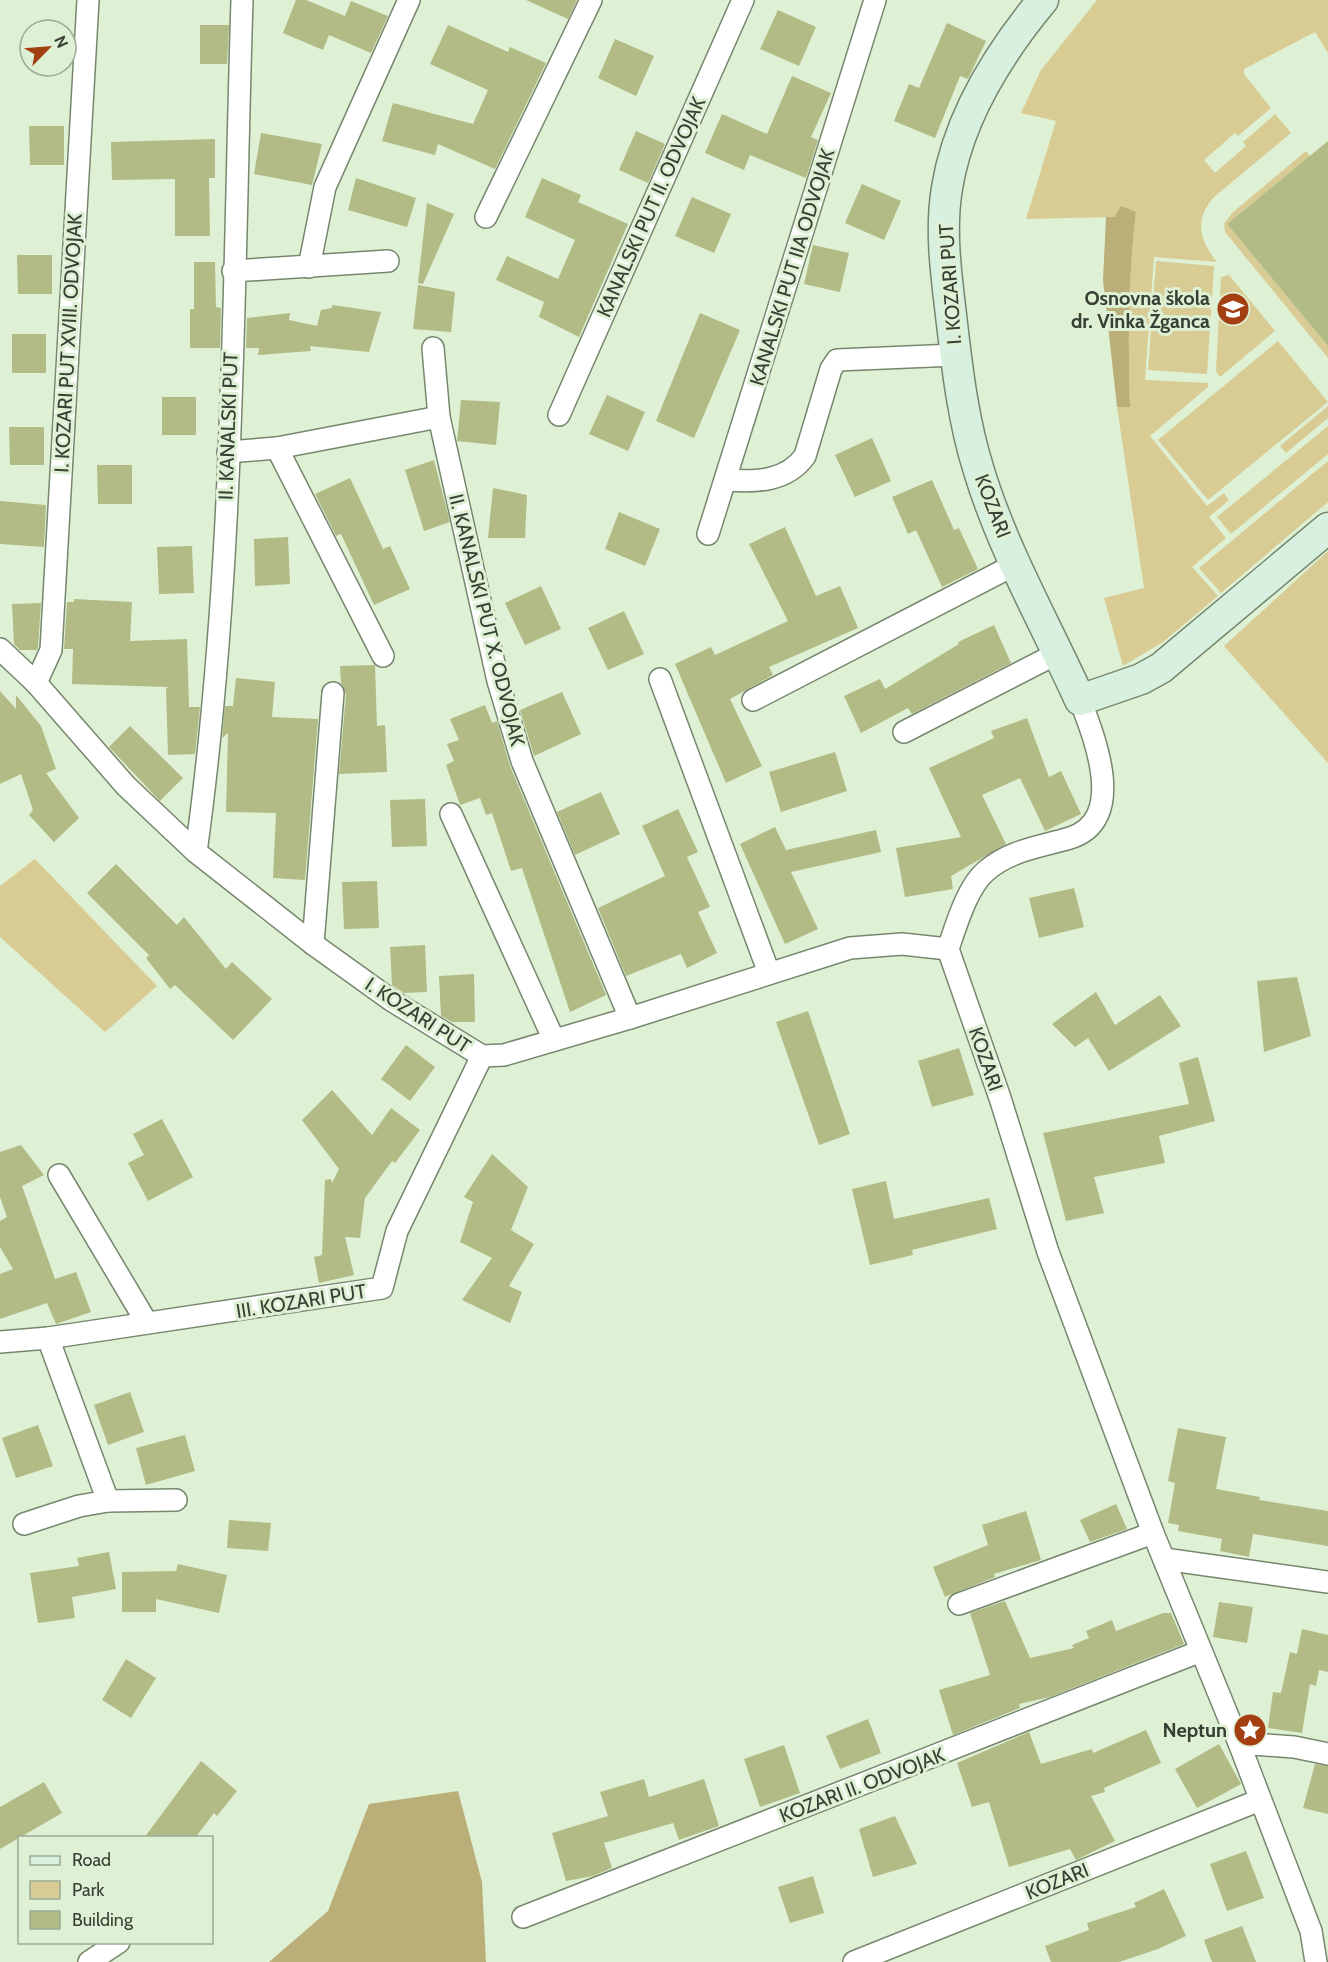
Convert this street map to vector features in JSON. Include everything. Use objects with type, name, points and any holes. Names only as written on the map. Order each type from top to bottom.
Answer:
[{"type":"street","name":"I. KOZARI PUT XVIII. ODVOJAK","points":[[36,683],[51,650],[88,0]]},
{"type":"street","name":"II. KANALSKI PUT","points":[[196,852],[212,741],[228,452],[242,0]]},
{"type":"street","points":[[309,267],[325,187],[409,0]]},
{"type":"street","points":[[486,217],[591,0]]},
{"type":"street","name":"KANALSKI PUT II. ODVOJAK","points":[[559,415],[743,0]]},
{"type":"street","name":"KANALSKI PUT IIA ODVOJAK","points":[[708,534],[727,480],[875,0]]},
{"type":"street","name":"I. KOZARI PUT","points":[[973,448],[955,355],[945,264],[947,188],[956,152],[982,89],[1036,2]]},
{"type":"street","points":[[233,271],[388,261]]},
{"type":"street","name":"II. KANALSKI PUT X. ODVOJAK","points":[[433,348],[440,417],[498,681],[522,761],[630,1018]]},
{"type":"street","points":[[727,480],[765,480],[797,466],[805,456],[831,369],[837,360],[955,355]]},
{"type":"street","points":[[228,452],[277,448],[440,417]]},
{"type":"street","points":[[277,448],[383,656]]},
{"type":"street","name":"KOZARI","points":[[973,448],[988,496],[1016,564],[1080,700],[1098,745],[1104,780],[1099,811],[1089,827],[1074,837],[1010,854],[984,872],[964,905],[948,949],[1000,1098],[1048,1252],[1153,1533],[1239,1743],[1311,1931],[1316,1962]]},
{"type":"street","points":[[1080,700],[1141,679],[1168,663],[1328,528]]},
{"type":"street","points":[[753,700],[1016,564]]},
{"type":"street","name":"I. KOZARI PUT","points":[[0,649],[36,683],[126,786],[196,852],[313,944],[391,1000],[482,1056],[504,1055],[630,1018],[850,948],[902,944],[948,949]]},
{"type":"street","points":[[904,732],[1058,653]]},
{"type":"street","points":[[660,679],[770,974]]},
{"type":"street","points":[[313,944],[333,693]]},
{"type":"street","points":[[451,814],[554,1040]]},
{"type":"street","name":"III. KOZARI PUT","points":[[0,1342],[48,1338],[382,1288],[397,1231],[482,1056]]},
{"type":"street","points":[[59,1175],[147,1323]]},
{"type":"street","points":[[48,1338],[108,1501]]},
{"type":"street","points":[[24,1524],[79,1506],[108,1501],[176,1500]]},
{"type":"street","points":[[959,1604],[1153,1533]]},
{"type":"street","points":[[1164,1559],[1328,1582]]},
{"type":"street","name":"KOZARI II. ODVOJAK","points":[[523,1917],[1201,1651]]},
{"type":"street","points":[[1239,1743],[1328,1754]]},
{"type":"street","name":"KOZARI","points":[[854,1962],[1260,1800]]},
{"type":"street","points":[[89,1962],[116,1944]]},
{"type":"green space","points":[[1097,0],[1328,0],[1328,53],[1315,32],[1244,69],[1244,74],[1271,108],[1238,136],[1235,133],[1204,160],[1215,173],[1246,146],[1243,142],[1275,114],[1291,133],[1214,197],[1208,205],[1201,222],[1201,230],[1206,246],[1217,262],[1154,257],[1145,380],[1208,383],[1208,387],[1150,436],[1207,506],[1224,493],[1229,500],[1209,517],[1226,538],[1192,567],[1218,596],[1163,642],[1123,666],[1104,598],[1144,588],[1117,407],[1130,407],[1129,310],[1136,212],[1115,217],[1026,219],[1056,121],[1021,113],[1041,70]]},
{"type":"green space","points":[[1306,151],[1310,156],[1227,224],[1328,346],[1328,358],[1225,232],[1224,224],[1232,213]]},
{"type":"green space","points":[[1156,261],[1214,266],[1207,374],[1148,370]]},
{"type":"green space","points":[[1229,275],[1275,331],[1220,377],[1216,371],[1221,277]]},
{"type":"green space","points":[[1278,341],[1328,402],[1208,500],[1158,440]]},
{"type":"green space","points":[[1328,406],[1328,418],[1286,453],[1280,446]]},
{"type":"green space","points":[[1328,426],[1328,454],[1231,534],[1217,517]]},
{"type":"green space","points":[[1328,461],[1328,502],[1221,593],[1199,568]]},
{"type":"green space","points":[[1328,551],[1328,763],[1224,646]]},
{"type":"green space","points":[[35,859],[157,986],[105,1032],[0,937],[0,886]]},
{"type":"shaded area","points":[[1121,206],[1136,212],[1129,310],[1130,407],[1117,407],[1103,280],[1106,217],[1115,217]]},
{"type":"shaded area","points":[[458,1791],[482,1882],[486,1962],[269,1962],[328,1911],[369,1804]]},
{"type":"building","points":[[296,0],[306,0],[345,16],[351,1],[388,16],[371,53],[329,35],[323,50],[283,33]]},
{"type":"building","points":[[526,0],[577,0],[568,19]]},
{"type":"building","points":[[778,10],[816,27],[799,66],[760,49]]},
{"type":"building","points":[[947,23],[986,41],[968,79],[960,76],[935,138],[894,121],[909,84],[919,88]]},
{"type":"building","points":[[200,25],[229,25],[227,64],[200,64]]},
{"type":"building","points":[[448,25],[508,52],[510,47],[546,63],[495,169],[438,144],[435,155],[382,141],[393,103],[473,124],[488,90],[430,64]]},
{"type":"building","points":[[615,39],[654,56],[636,96],[598,78]]},
{"type":"building","points":[[792,76],[831,93],[811,137],[818,140],[806,178],[750,155],[744,170],[705,153],[722,114],[767,134]]},
{"type":"building","points":[[29,126],[64,126],[64,165],[30,165]]},
{"type":"building","points":[[636,131],[665,144],[648,183],[619,170]]},
{"type":"building","points":[[261,133],[322,144],[312,185],[254,174]]},
{"type":"building","points":[[215,139],[215,178],[209,178],[210,236],[175,236],[175,179],[112,180],[111,142]]},
{"type":"building","points":[[1328,141],[1328,346],[1227,224]]},
{"type":"building","points":[[356,178],[416,198],[407,227],[348,210]]},
{"type":"building","points":[[542,178],[581,195],[578,202],[628,224],[579,337],[539,317],[544,302],[496,280],[507,256],[558,279],[575,240],[525,217]]},
{"type":"building","points":[[862,184],[901,201],[884,240],[845,223]]},
{"type":"building","points":[[692,197],[731,214],[714,253],[675,236]]},
{"type":"building","points":[[427,203],[454,214],[423,284],[418,283]]},
{"type":"building","points":[[813,245],[849,253],[840,292],[804,284]]},
{"type":"building","points":[[17,255],[52,255],[52,294],[18,294]]},
{"type":"building","points":[[194,262],[215,262],[216,307],[221,308],[220,348],[190,348],[190,309],[194,309]]},
{"type":"building","points":[[418,285],[455,292],[451,332],[413,329]]},
{"type":"building","points":[[332,305],[381,312],[369,352],[310,346],[311,351],[258,355],[259,348],[246,348],[247,318],[290,313],[289,320],[317,326],[321,310],[332,308]]},
{"type":"building","points":[[700,313],[740,330],[694,438],[656,421]]},
{"type":"building","points":[[12,334],[46,334],[46,373],[12,373]]},
{"type":"building","points":[[607,395],[645,412],[628,451],[589,434]]},
{"type":"building","points":[[162,397],[196,397],[196,435],[162,435]]},
{"type":"building","points":[[461,400],[500,402],[496,445],[457,441]]},
{"type":"building","points":[[9,427],[44,427],[44,465],[10,465]]},
{"type":"building","points":[[872,438],[891,481],[855,497],[835,455]]},
{"type":"building","points":[[434,460],[450,522],[424,531],[405,470]]},
{"type":"building","points":[[97,465],[132,465],[132,504],[98,504]]},
{"type":"building","points":[[350,478],[383,549],[390,546],[410,589],[374,605],[341,534],[336,536],[315,494]]},
{"type":"building","points":[[932,480],[954,530],[959,528],[978,569],[942,587],[916,530],[908,534],[892,497]]},
{"type":"building","points":[[493,488],[527,495],[525,538],[488,538]]},
{"type":"building","points":[[0,501],[46,505],[44,547],[0,544]]},
{"type":"building","points":[[619,512],[660,529],[645,566],[605,549]]},
{"type":"building","points":[[785,527],[816,596],[840,586],[858,628],[769,667],[773,675],[730,699],[762,766],[726,783],[675,664],[711,647],[715,655],[788,621],[749,544]]},
{"type":"building","points":[[288,537],[290,584],[255,586],[254,539]]},
{"type":"building","points":[[192,546],[194,593],[159,594],[157,547]]},
{"type":"building","points":[[541,586],[561,629],[525,645],[505,603]]},
{"type":"building","points":[[74,599],[132,602],[130,641],[187,639],[189,707],[200,707],[195,754],[168,755],[166,689],[168,687],[72,684],[73,649],[64,649],[67,602],[74,602]]},
{"type":"building","points":[[41,603],[37,650],[20,650],[14,644],[12,604]]},
{"type":"building","points":[[624,611],[644,654],[608,670],[588,628]]},
{"type":"building","points":[[994,625],[1011,663],[912,714],[908,708],[861,733],[844,696],[880,679],[885,689],[959,644],[958,642]]},
{"type":"building","points":[[375,665],[377,726],[385,725],[387,772],[339,774],[346,694],[341,683],[340,666]]},
{"type":"building","points":[[236,678],[275,682],[272,717],[318,719],[305,880],[273,878],[276,813],[226,812],[228,733],[222,738],[225,706],[233,706]]},
{"type":"building","points":[[0,691],[16,709],[16,695],[41,726],[56,769],[46,773],[79,818],[54,842],[29,815],[33,810],[21,774],[0,784]]},
{"type":"building","points":[[562,692],[581,734],[534,756],[520,710]]},
{"type":"building","points":[[485,705],[492,723],[497,721],[510,766],[606,995],[570,1012],[522,868],[511,871],[492,813],[486,815],[480,798],[460,805],[446,765],[454,761],[447,744],[459,740],[450,719]]},
{"type":"building","points":[[1027,718],[1049,777],[1061,771],[1081,814],[1045,831],[1020,778],[982,795],[1006,844],[951,876],[953,889],[905,897],[896,848],[961,837],[929,768],[994,738],[991,731]]},
{"type":"building","points":[[130,726],[183,778],[160,801],[109,747]]},
{"type":"building","points":[[835,752],[847,791],[781,812],[769,772]]},
{"type":"building","points":[[601,792],[620,834],[575,855],[557,812]]},
{"type":"building","points":[[425,799],[427,846],[392,847],[390,800]]},
{"type":"building","points":[[678,809],[698,852],[687,857],[710,907],[698,912],[717,953],[687,968],[681,954],[626,976],[598,908],[665,876],[642,826]]},
{"type":"building","points":[[775,827],[786,850],[876,830],[881,852],[791,872],[818,929],[785,944],[740,844]]},
{"type":"building","points":[[116,864],[177,925],[184,917],[226,969],[232,962],[272,999],[233,1040],[175,985],[170,989],[146,958],[149,955],[87,893]]},
{"type":"building","points":[[377,881],[379,928],[344,929],[342,882]]},
{"type":"building","points":[[1074,888],[1084,927],[1039,938],[1029,898]]},
{"type":"building","points":[[425,945],[427,992],[404,993],[392,985],[390,947]]},
{"type":"building","points":[[474,974],[475,1022],[452,1022],[441,1016],[439,976]]},
{"type":"building","points":[[1297,977],[1311,1036],[1264,1052],[1257,981]]},
{"type":"building","points":[[1096,992],[1115,1025],[1160,995],[1181,1026],[1109,1071],[1088,1038],[1075,1047],[1052,1024]]},
{"type":"building","points":[[808,1011],[850,1134],[819,1145],[776,1022]]},
{"type":"building","points":[[406,1045],[435,1067],[410,1101],[381,1079]]},
{"type":"building","points":[[959,1048],[974,1095],[932,1107],[918,1061]]},
{"type":"building","points":[[1198,1057],[1215,1121],[1159,1136],[1165,1163],[1094,1177],[1104,1213],[1066,1221],[1043,1133],[1189,1104],[1179,1063]]},
{"type":"building","points":[[332,1090],[372,1135],[391,1108],[420,1130],[395,1163],[392,1161],[365,1198],[360,1238],[345,1237],[354,1275],[319,1283],[314,1257],[322,1255],[325,1180],[331,1179],[332,1183],[339,1169],[302,1120]]},
{"type":"building","points":[[162,1119],[193,1177],[148,1201],[128,1163],[144,1155],[133,1134]]},
{"type":"building","points":[[21,1145],[44,1175],[22,1186],[55,1279],[76,1272],[91,1312],[56,1324],[47,1303],[0,1319],[0,1274],[13,1269],[0,1247],[0,1221],[7,1217],[0,1197],[0,1152]]},
{"type":"building","points":[[492,1154],[528,1187],[511,1230],[534,1244],[509,1286],[522,1292],[510,1323],[462,1300],[492,1258],[460,1242],[473,1202],[464,1197]]},
{"type":"building","points":[[886,1181],[894,1219],[989,1198],[997,1229],[912,1250],[913,1255],[870,1265],[852,1189]]},
{"type":"building","points":[[130,1392],[144,1432],[108,1445],[94,1405]]},
{"type":"building","points":[[38,1425],[53,1466],[16,1478],[2,1438]]},
{"type":"building","points":[[1178,1428],[1226,1437],[1216,1489],[1260,1497],[1259,1500],[1328,1511],[1328,1546],[1253,1534],[1249,1557],[1220,1551],[1222,1539],[1178,1531],[1179,1525],[1168,1523],[1175,1483],[1168,1481]]},
{"type":"building","points":[[185,1435],[195,1471],[146,1485],[136,1448]]},
{"type":"building","points":[[1116,1504],[1127,1529],[1090,1542],[1080,1520]]},
{"type":"building","points":[[1026,1511],[1041,1560],[994,1574],[995,1577],[945,1597],[933,1567],[988,1545],[982,1525]]},
{"type":"building","points":[[229,1520],[271,1523],[268,1551],[227,1548]]},
{"type":"building","points":[[109,1552],[116,1589],[72,1597],[75,1618],[38,1623],[30,1573],[79,1566],[77,1558]]},
{"type":"building","points":[[178,1564],[227,1575],[219,1613],[156,1599],[156,1612],[122,1612],[122,1572],[176,1571]]},
{"type":"building","points":[[1005,1601],[1030,1658],[1074,1648],[1072,1645],[1089,1638],[1086,1631],[1112,1620],[1116,1631],[1163,1613],[1171,1613],[1184,1644],[1050,1697],[1019,1704],[1020,1708],[953,1735],[939,1690],[990,1675],[970,1613]]},
{"type":"building","points":[[1219,1602],[1253,1607],[1247,1643],[1213,1637]]},
{"type":"building","points":[[1302,1629],[1328,1635],[1328,1672],[1319,1670],[1316,1686],[1310,1684],[1302,1733],[1268,1728],[1273,1692],[1281,1693],[1290,1652],[1297,1654]]},
{"type":"building","points":[[126,1659],[156,1678],[131,1718],[102,1700]]},
{"type":"building","points":[[868,1719],[881,1753],[840,1769],[826,1736]]},
{"type":"building","points":[[1146,1730],[1161,1763],[1104,1788],[1105,1792],[1091,1796],[1115,1841],[1076,1860],[1070,1849],[1009,1867],[989,1802],[972,1807],[957,1763],[1029,1732],[1041,1764],[1092,1749],[1093,1753]]},
{"type":"building","points":[[1219,1744],[1241,1784],[1197,1808],[1175,1769]]},
{"type":"building","points":[[784,1745],[800,1793],[760,1807],[744,1759]]},
{"type":"building","points":[[201,1761],[237,1791],[217,1816],[214,1813],[197,1836],[145,1836]]},
{"type":"building","points":[[1315,1764],[1328,1766],[1328,1814],[1303,1808]]},
{"type":"building","points":[[644,1779],[649,1797],[704,1779],[719,1826],[679,1840],[673,1823],[604,1843],[612,1868],[593,1876],[566,1881],[552,1833],[608,1816],[600,1792]]},
{"type":"building","points":[[44,1782],[62,1813],[22,1836],[18,1836],[18,1839],[0,1849],[0,1807]]},
{"type":"building","points":[[895,1816],[917,1864],[873,1877],[859,1829]]},
{"type":"building","points":[[1246,1851],[1264,1898],[1227,1911],[1210,1864]]},
{"type":"building","points":[[813,1876],[824,1913],[790,1923],[778,1887]]},
{"type":"building","points":[[1164,1889],[1186,1936],[1158,1949],[1119,1962],[1051,1962],[1045,1946],[1089,1930],[1087,1923],[1136,1907],[1134,1903]]},
{"type":"building","points":[[1242,1926],[1256,1962],[1212,1962],[1204,1940]]},
{"type":"place","name":"Osnovna škola dr. Vinka Žganca","points":[[1233,309]]},
{"type":"place","name":"Neptun","points":[[1250,1730]]}]
